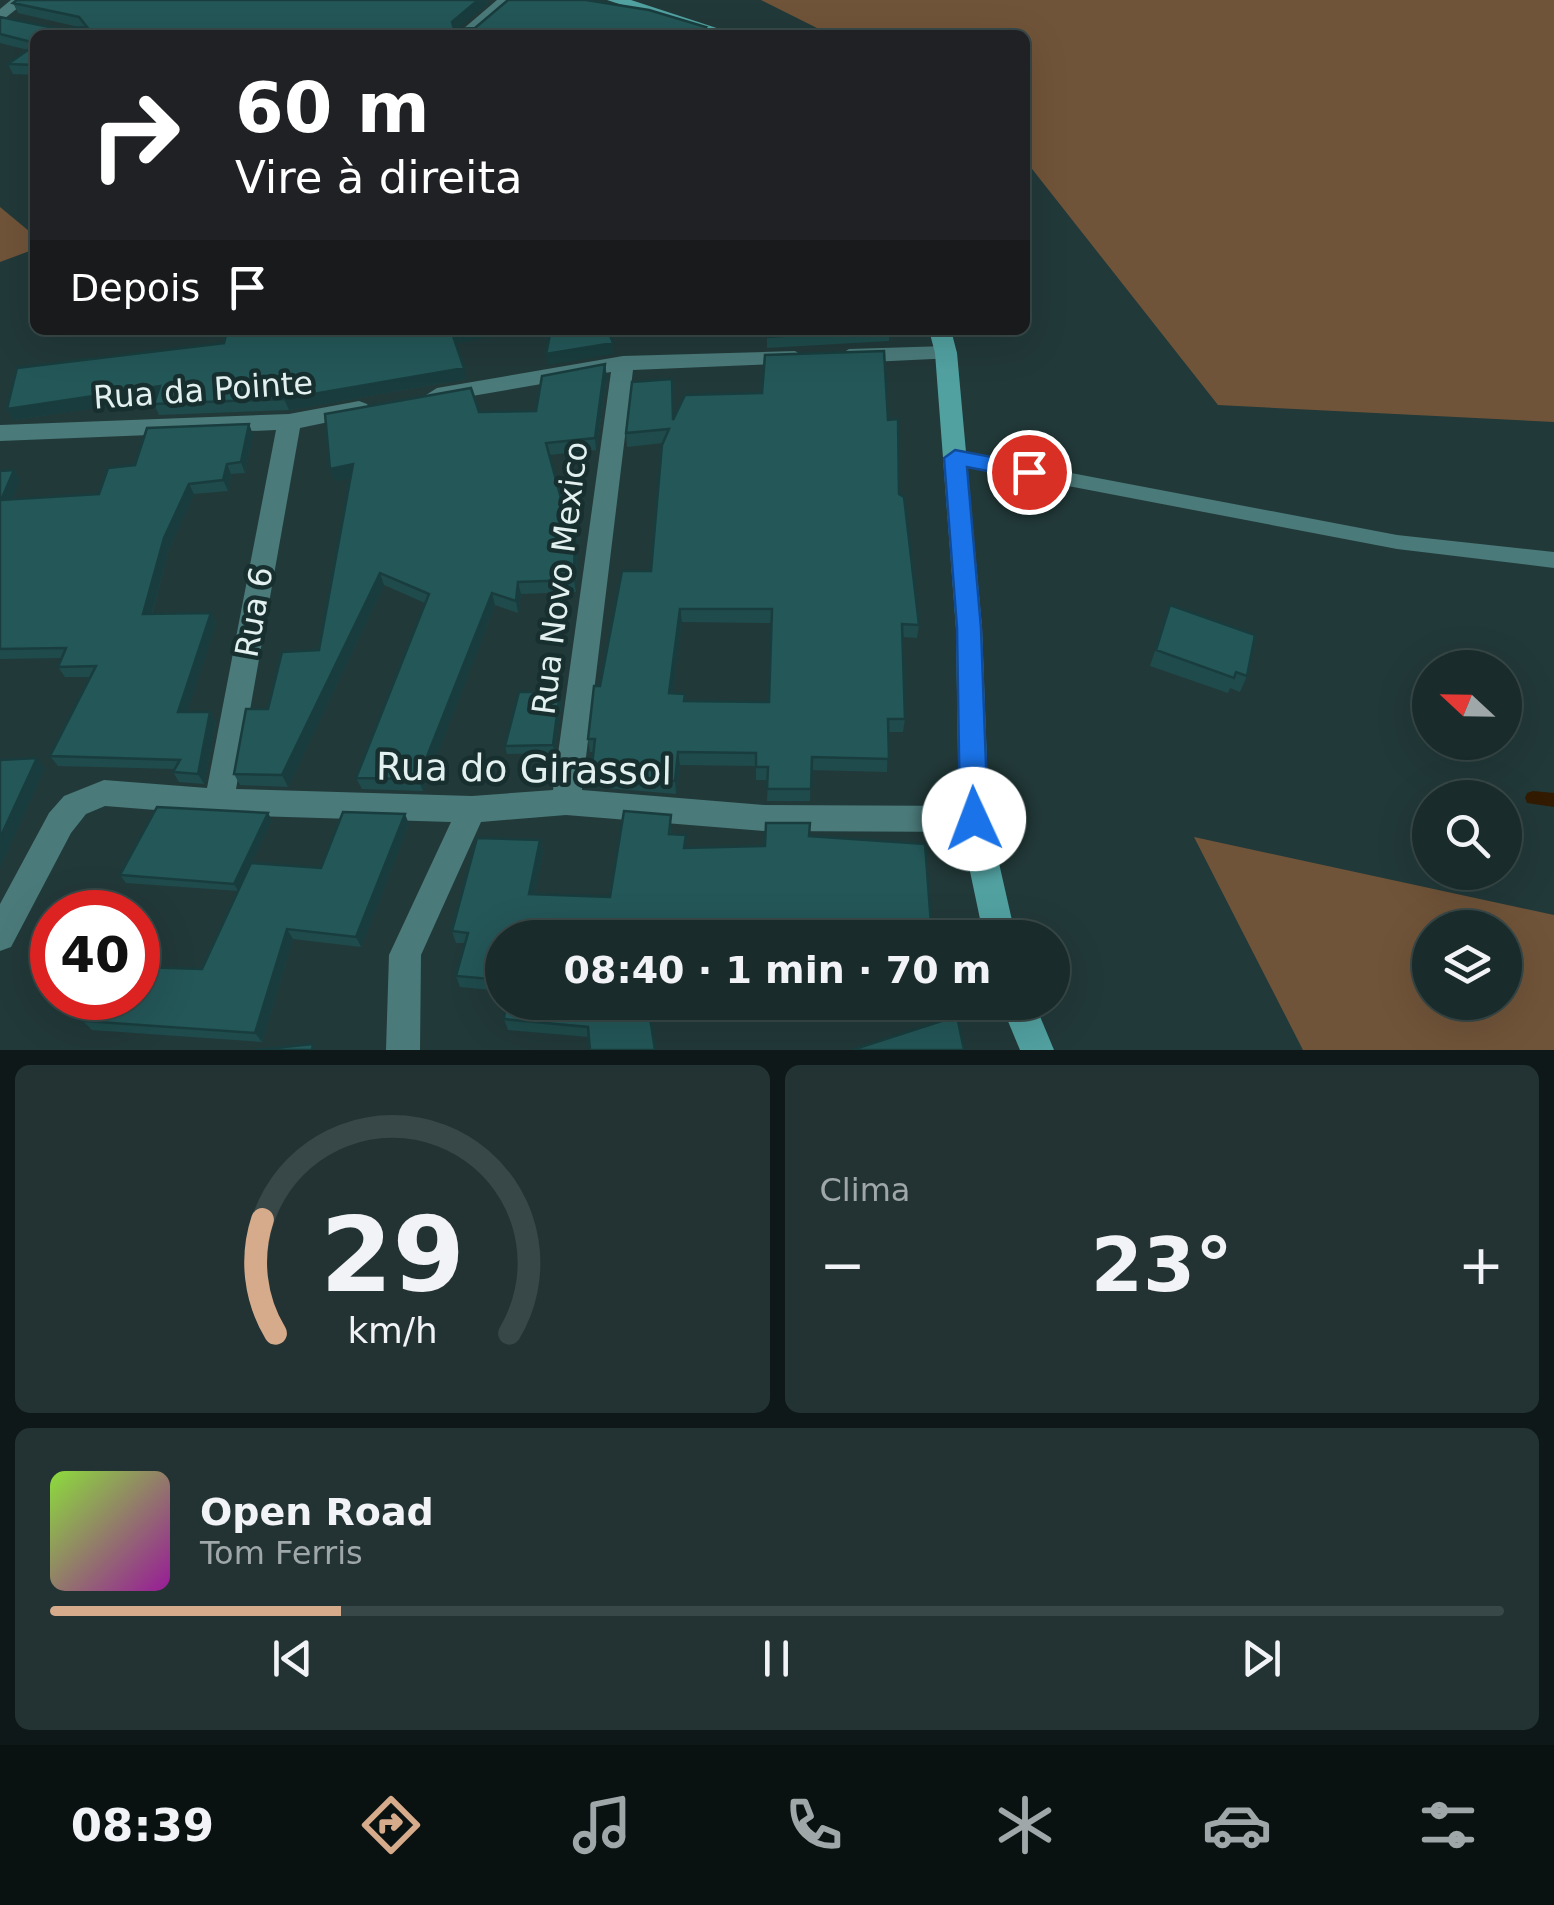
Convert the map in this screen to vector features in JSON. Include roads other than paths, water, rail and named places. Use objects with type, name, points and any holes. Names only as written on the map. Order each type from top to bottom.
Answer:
[{"type":"street","points":[[5,18],[20,0]]},
{"type":"street","points":[[470,30],[507,0]]},
{"type":"street","points":[[616,0],[714,30]]},
{"type":"street","points":[[415,399],[624,362],[825,357],[943,341],[969,628],[974,819],[996,920]]},
{"type":"street","name":"Rua Novo Mexico","points":[[566,802],[624,362]]},
{"type":"street","name":"Rua da Pointe","points":[[0,433],[288,422],[379,406]]},
{"type":"street","name":"Rua 6","points":[[219,802],[288,422]]},
{"type":"street","name":"Rua do Girassol","points":[[0,936],[60,823],[75,805],[104,793],[219,802],[472,808],[566,802],[764,818],[974,819]]},
{"type":"street","points":[[403,1050],[405,955],[472,808]]},
{"type":"street","points":[[1024,1020],[1037,1050]]},
{"type":"lane","points":[[955,458],[1397,542],[1554,560]]},
{"type":"waterway","points":[[1533,798],[1554,800]]}]
